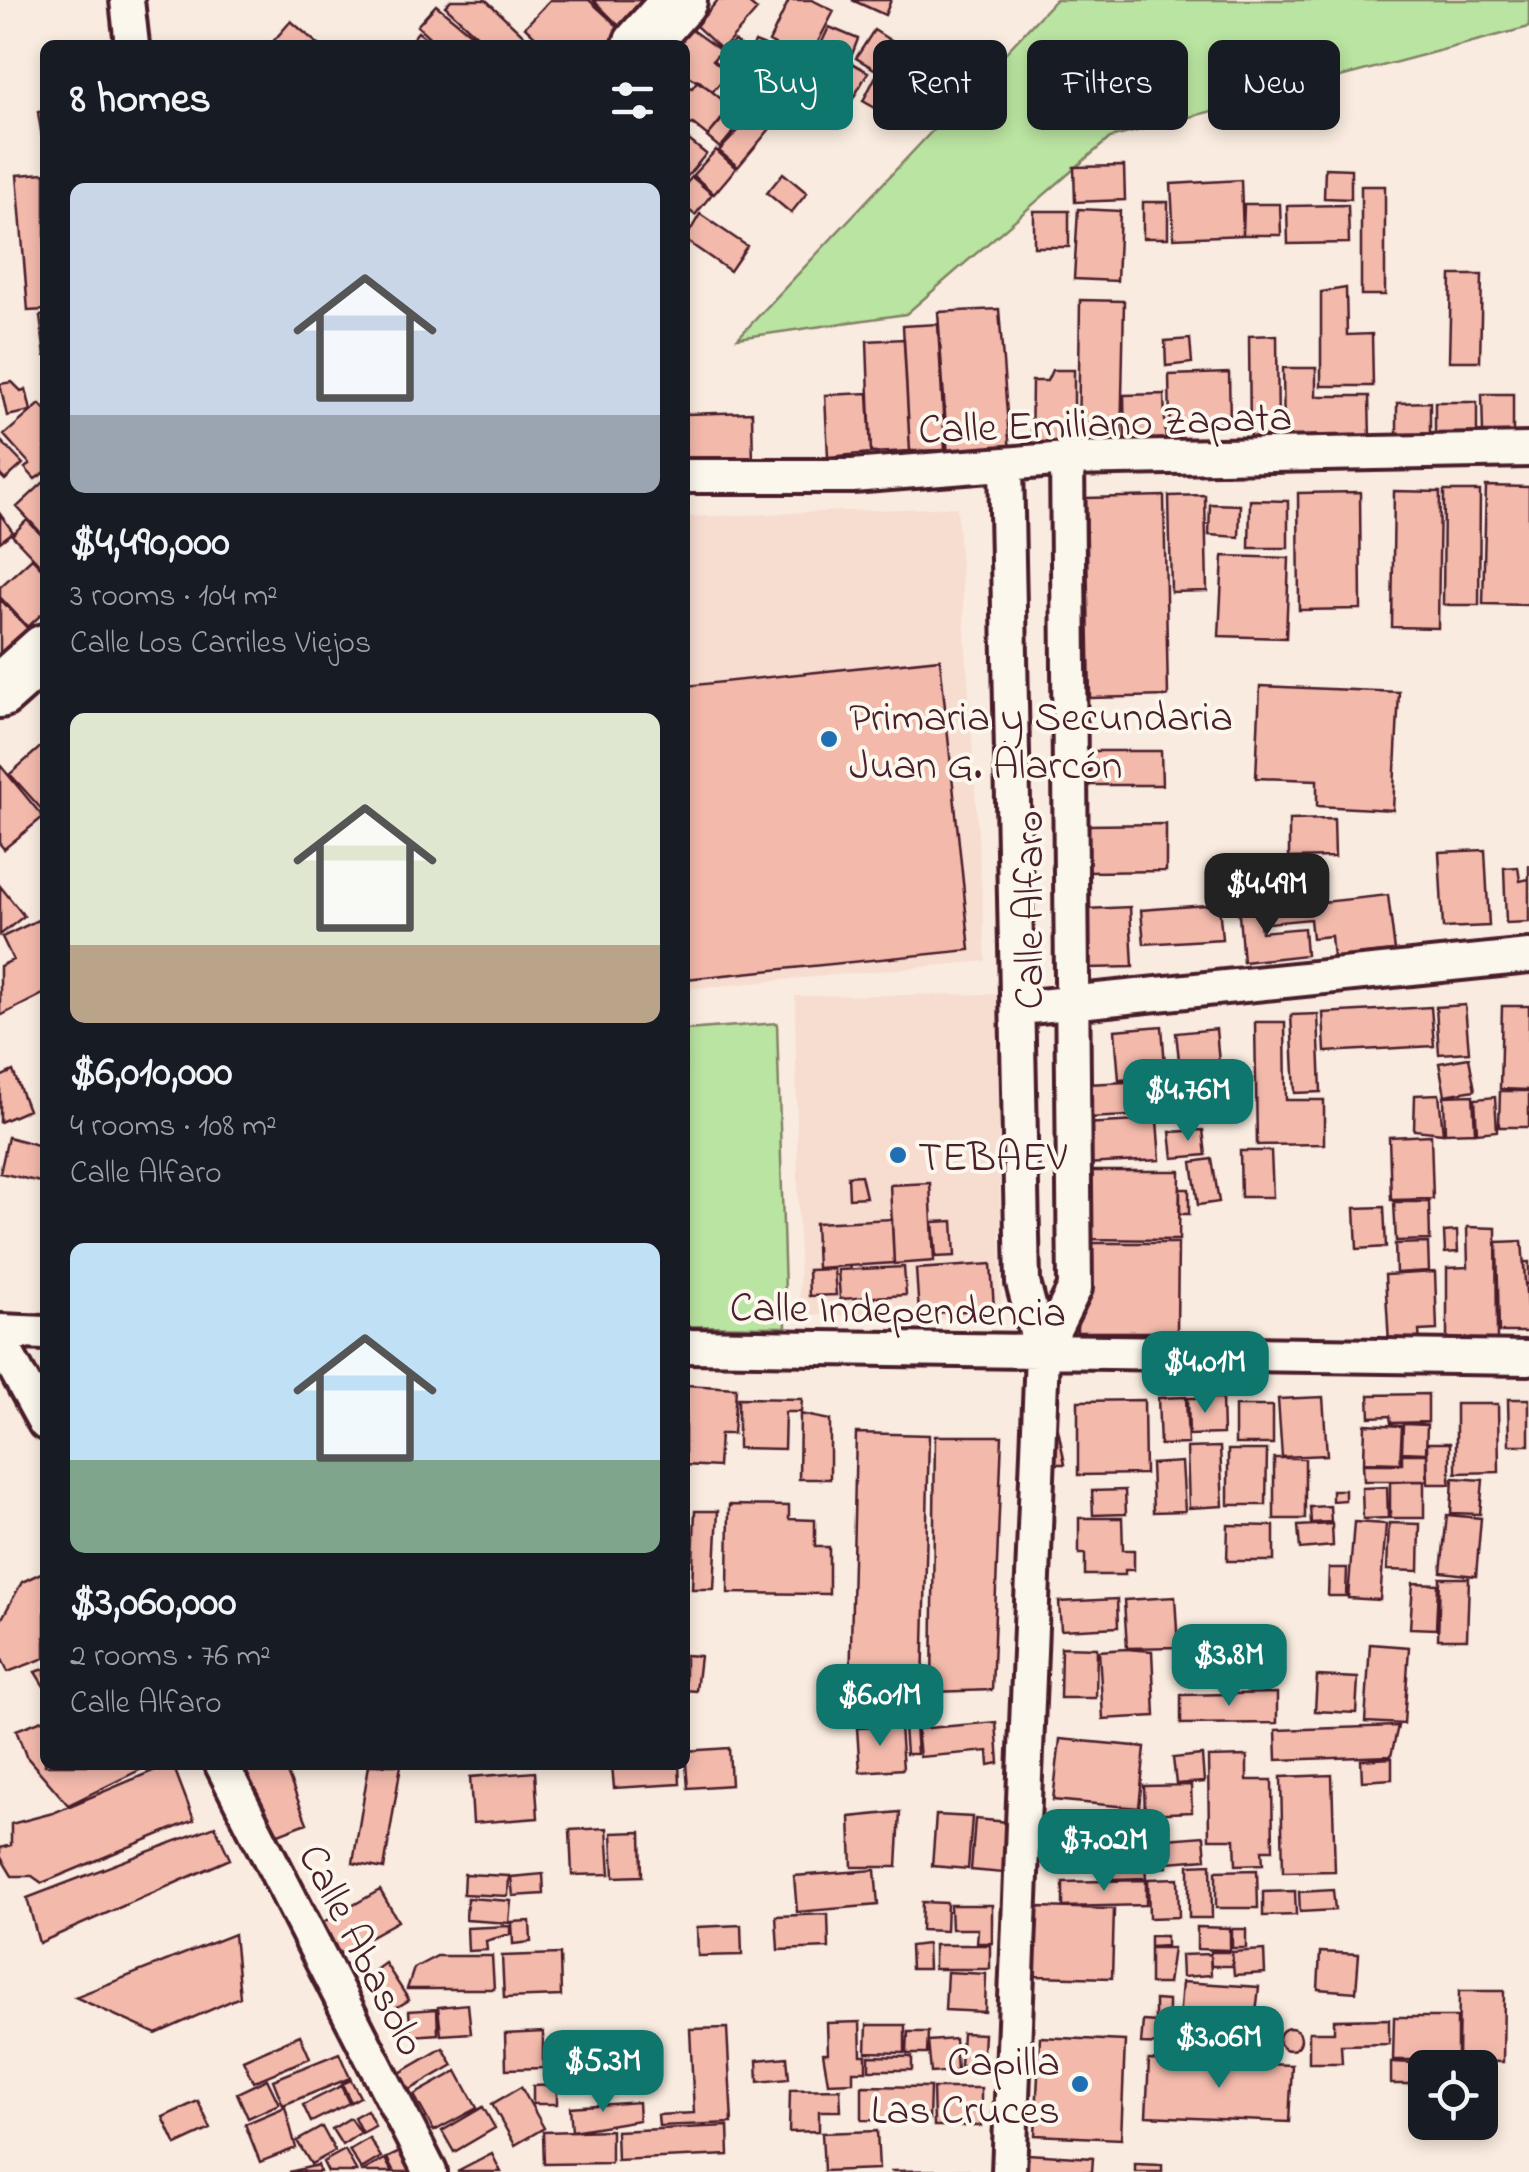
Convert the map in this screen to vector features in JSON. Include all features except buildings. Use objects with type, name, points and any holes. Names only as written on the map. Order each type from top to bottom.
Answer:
[{"type":"main road","points":[[644,40],[680,0]]},
{"type":"main road","points":[[0,691],[40,655]]},
{"type":"street","points":[[128,0],[132,40]]},
{"type":"street","name":"Calle Emiliano Zapata","points":[[690,476],[852,476],[1067,459],[1529,450]]},
{"type":"street","name":"Calle Alfaro","points":[[1042,1354],[1075,1288],[1067,459]]},
{"type":"street","name":"Calle Alfaro","points":[[1006,464],[1023,1283],[1042,1354],[1009,2172]]},
{"type":"street","points":[[1020,1008],[1529,956]]},
{"type":"street","points":[[0,1332],[40,1333]]},
{"type":"street","points":[[0,1341],[40,1413]]},
{"type":"street","name":"Calle Independencia","points":[[690,1346],[1529,1358]]},
{"type":"street","name":"Calle Abasolo","points":[[225,1770],[430,2172]]},
{"type":"shaded area","name":"Primaria y Secundaria Juan G. Alarcón","points":[[957,507],[986,961],[690,989],[690,517]]},
{"type":"shaded area","name":"TEBAEV","points":[[998,994],[1001,1321],[800,1314],[795,996]]},
{"type":"green space","points":[[1055,0],[1529,0],[1529,27],[1340,77],[1340,40],[1208,40],[1208,112],[1188,117],[1188,40],[1027,40],[1027,130],[1140,130],[1110,138],[906,314],[738,338],[933,130],[1007,130],[1007,51]]},
{"type":"green space","points":[[777,1023],[786,1327],[690,1326],[690,1030]]},
{"type":"place","name":"Primaria y Secundaria Juan G. Alarcón","points":[[829,739]]},
{"type":"place","name":"TEBAEV","points":[[898,1155]]},
{"type":"place","name":"Capilla Las Cruces","points":[[1080,2084]]}]
